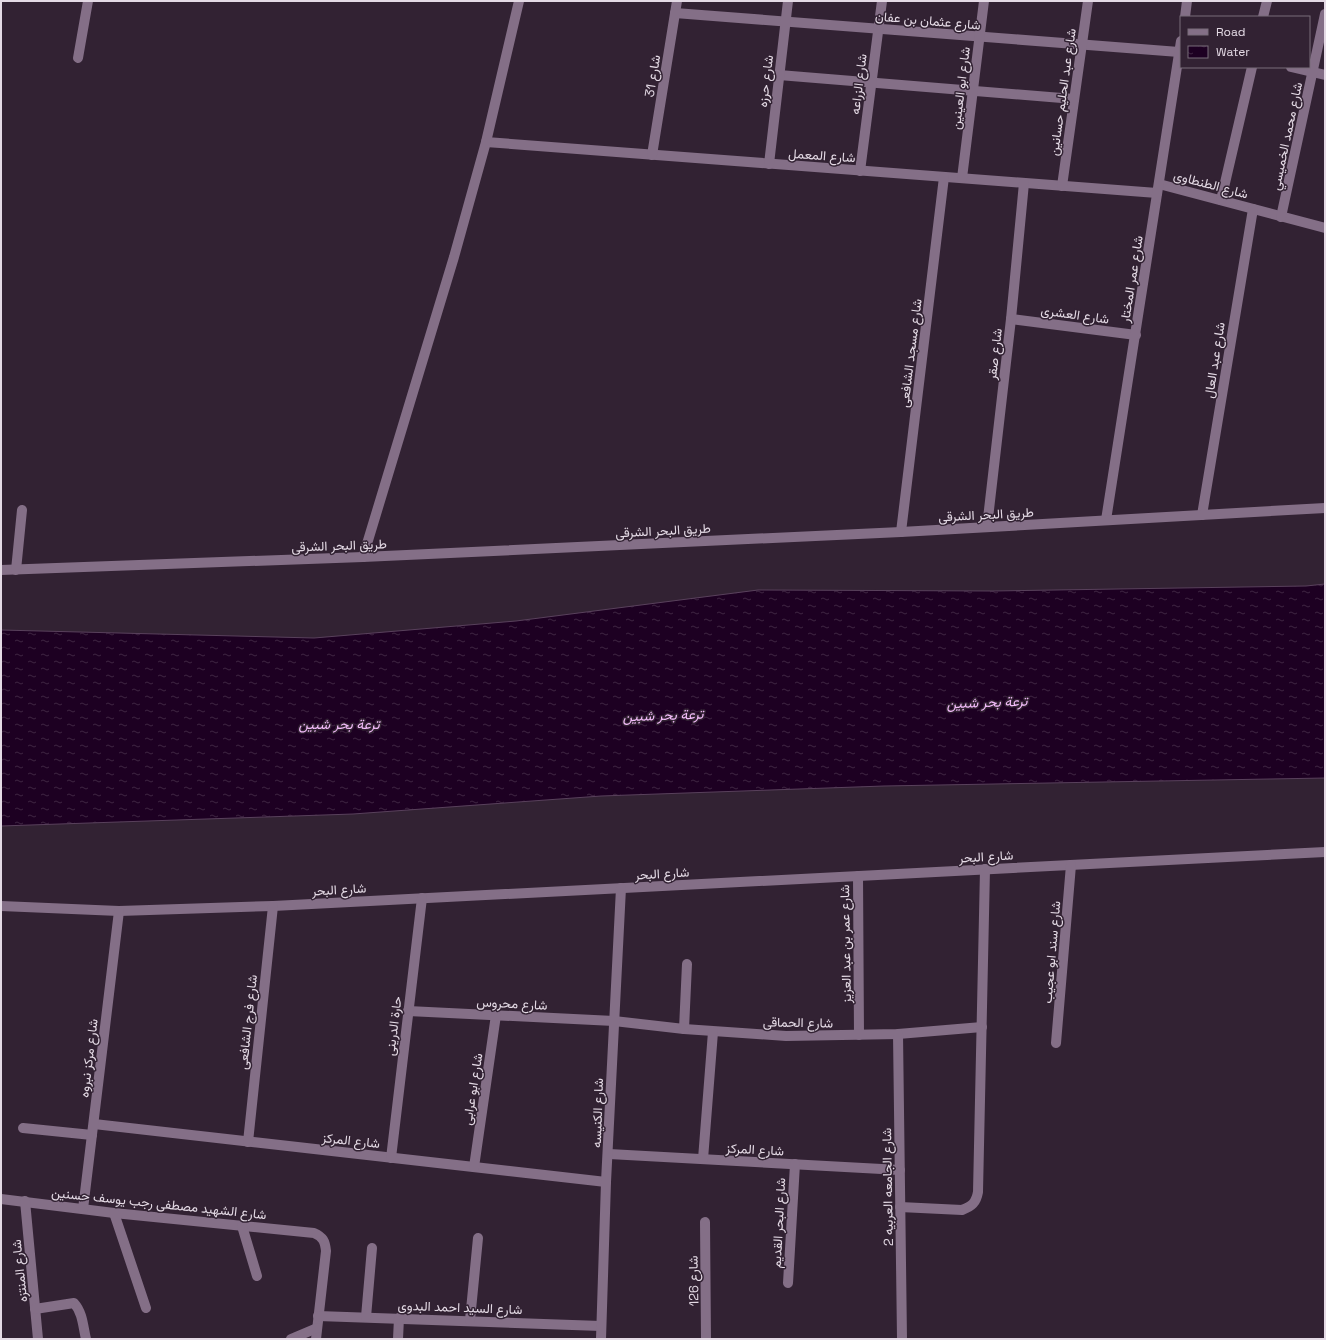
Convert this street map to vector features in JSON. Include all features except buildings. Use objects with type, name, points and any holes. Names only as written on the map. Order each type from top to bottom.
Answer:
[{"type":"street","points":[[78,58],[88,1]]},
{"type":"street","points":[[363,558],[454,257],[486,142],[519,1]]},
{"type":"street","name":"شارع 31","points":[[652,155],[677,1]]},
{"type":"street","name":"شارع حرزه","points":[[769,164],[788,1]]},
{"type":"street","name":"شارع الزراعه","points":[[860,170],[882,1]]},
{"type":"street","name":"شارع ابو العينين","points":[[962,178],[984,1]]},
{"type":"street","name":"شارع عبد الحليم حسانين","points":[[1062,186],[1088,1]]},
{"type":"street","points":[[1185,16],[1187,1]]},
{"type":"street","points":[[1263,16],[1267,1]]},
{"type":"street","name":"شارع عثمان بن عفان","points":[[675,13],[1179,52]]},
{"type":"street","name":"شارع محمد الخميسي","points":[[1282,217],[1325,14]]},
{"type":"street","name":"شارع عمر المختار","points":[[1106,520],[1180,46]]},
{"type":"street","points":[[1221,200],[1252,68]]},
{"type":"street","points":[[1296,68],[1325,74]]},
{"type":"street","points":[[779,75],[1074,99]]},
{"type":"street","name":"شارع المعمل","points":[[486,142],[1062,186],[1158,188]]},
{"type":"street","name":"شارع مسجد الشافعى","points":[[901,532],[944,177]]},
{"type":"street","name":"شارع صقر","points":[[987,527],[1011,318],[1024,183]]},
{"type":"street","name":"شارع الطنطاوى","points":[[1158,188],[1221,200],[1325,228]]},
{"type":"street","name":"شارع عبد العال","points":[[1202,515],[1253,209]]},
{"type":"street","name":"شارع العشرى","points":[[1011,318],[1136,335]]},
{"type":"street","name":"طريق البحر الشرقى","points":[[1,570],[363,558],[901,532],[1325,508]]},
{"type":"street","points":[[16,570],[22,510]]},
{"type":"street","name":"شارع البحر","points":[[1,906],[119,911],[272,906],[1325,852]]},
{"type":"street","name":"شارع سند ابو عجيب","points":[[1056,1042],[1071,865]]},
{"type":"street","points":[[900,1207],[962,1210],[976,1201],[978,1192],[985,869]]},
{"type":"street","name":"شارع عمر بن عبد العزيز","points":[[858,876],[860,1035]]},
{"type":"street","name":"شارع الكنيسه","points":[[601,1339],[606,1182],[609,1154],[621,888]]},
{"type":"street","name":"حارة الدرينى","points":[[391,1158],[422,898]]},
{"type":"street","name":"شارع فرج الشافعى","points":[[248,1142],[272,906]]},
{"type":"street","name":"شارع مركز نبروه","points":[[83,1209],[119,911]]},
{"type":"street","points":[[684,1029],[687,964]]},
{"type":"street","name":"شارع محروس","points":[[408,1011],[614,1021]]},
{"type":"street","name":"شارع ابو عرابى","points":[[474,1167],[496,1015]]},
{"type":"street","name":"شارع الحماقى","points":[[614,1021],[713,1032],[786,1036],[898,1034],[982,1027]]},
{"type":"street","points":[[703,1159],[713,1032]]},
{"type":"street","name":"شارع الجامعه العربيه 2","points":[[898,1034],[902,1339]]},
{"type":"street","name":"شارع المركز","points":[[94,1124],[606,1182]]},
{"type":"street","points":[[23,1128],[92,1135]]},
{"type":"street","name":"شارع المركز","points":[[609,1154],[900,1170]]},
{"type":"street","name":"شارع البحر القديم","points":[[788,1283],[795,1164]]},
{"type":"street","name":"شارع الشهيد مصطفى رجب يوسف حسنين","points":[[1,1199],[114,1213],[314,1233],[321,1236],[325,1242],[326,1251],[318,1316]]},
{"type":"street","name":"شارع المنتزه","points":[[25,1201],[38,1339]]},
{"type":"street","points":[[114,1213],[146,1308]]},
{"type":"street","name":"شارع 126","points":[[705,1222],[706,1339]]},
{"type":"street","points":[[242,1226],[257,1276]]},
{"type":"street","points":[[470,1320],[478,1238]]},
{"type":"street","points":[[366,1317],[372,1248]]},
{"type":"street","points":[[35,1309],[74,1303],[79,1308],[81,1314],[86,1339]]},
{"type":"street","points":[[316,1339],[318,1316]]},
{"type":"street","name":"شارع السيد احمد البدوى","points":[[318,1316],[470,1320],[602,1326]]},
{"type":"street","points":[[398,1339],[399,1318]]},
{"type":"street","points":[[290,1339],[317,1328]]},
{"type":"water","name":"ترعة بحر شبين","points":[[1325,584],[1325,778],[884,786],[601,796],[353,814],[1,826],[1,630],[314,638],[516,621],[758,590],[993,591],[1306,586]]}]
